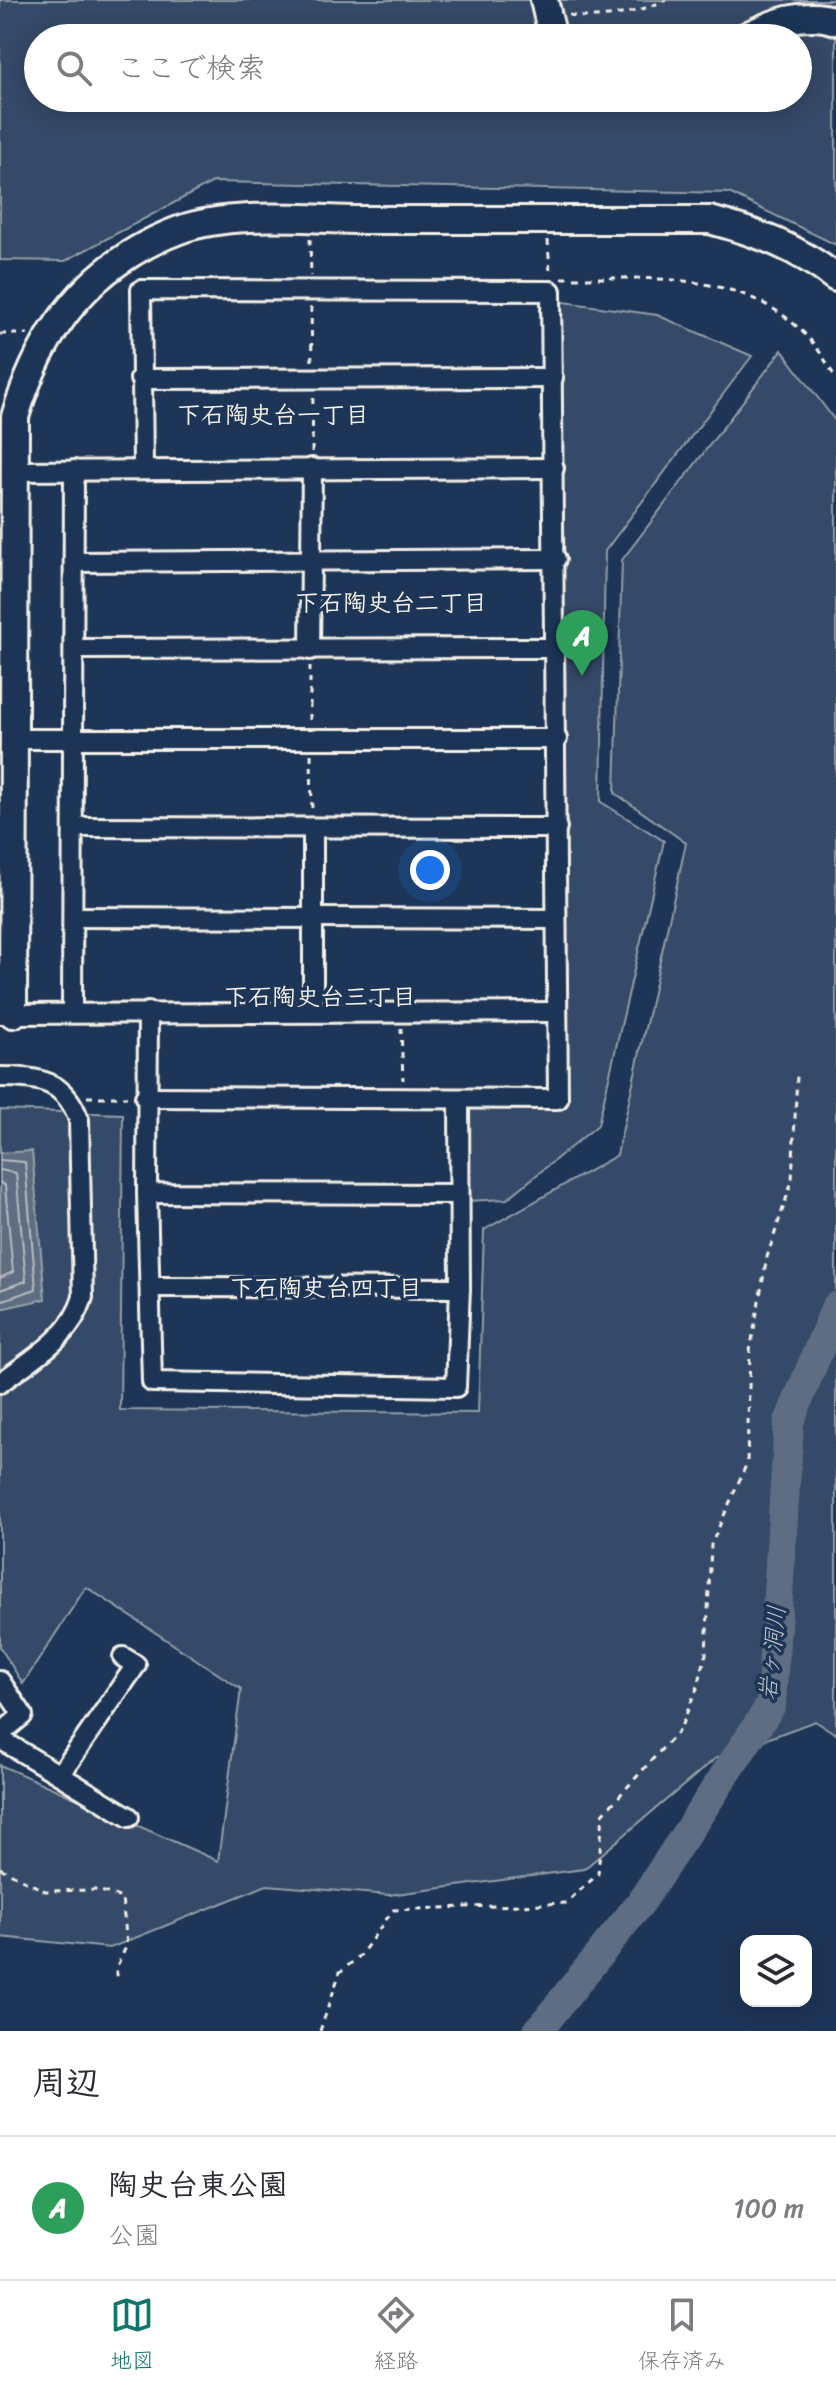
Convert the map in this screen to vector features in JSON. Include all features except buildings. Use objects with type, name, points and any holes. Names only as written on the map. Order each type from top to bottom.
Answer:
[{"type":"street","points":[[771,24],[781,19],[824,17],[836,21]]},
{"type":"street","points":[[557,1012],[6,1014],[6,829],[13,739],[6,562],[15,417],[27,377],[48,335],[71,305],[118,262],[182,228],[224,220],[710,220],[767,236],[807,255],[836,278]]},
{"type":"street","points":[[143,468],[141,290],[551,291],[556,559],[558,1099],[145,1097]]},
{"type":"street","points":[[140,379],[553,378]]},
{"type":"street","points":[[310,650],[312,468]]},
{"type":"street","points":[[14,471],[554,468]]},
{"type":"street","points":[[72,1013],[74,470]]},
{"type":"street","points":[[74,562],[556,559]]},
{"type":"street","points":[[75,649],[556,648]]},
{"type":"street","points":[[13,739],[557,739]]},
{"type":"street","points":[[74,827],[557,828]]},
{"type":"street","points":[[313,828],[313,1012]]},
{"type":"street","points":[[73,917],[556,919]]},
{"type":"street","points":[[148,1012],[145,1097],[152,1382],[456,1387],[460,1288],[459,1100]]},
{"type":"street","points":[[0,1077],[24,1077],[54,1085],[71,1098],[79,1120],[83,1297],[77,1316],[67,1332],[0,1383]]},
{"type":"street","points":[[147,1193],[459,1194]]},
{"type":"street","points":[[150,1287],[460,1288]]},
{"type":"street","points":[[60,1775],[136,1665],[123,1657]]},
{"type":"street","points":[[0,1681],[23,1715],[0,1736],[129,1817]]},
{"type":"path","points":[[545,5],[585,18],[622,13],[666,0]]},
{"type":"path","points":[[310,219],[312,468]]},
{"type":"path","points":[[547,220],[550,278],[689,279],[734,289],[774,309],[812,341],[836,378]]},
{"type":"path","points":[[0,334],[48,335]]},
{"type":"path","points":[[401,1012],[403,1099]]},
{"type":"path","points":[[320,2031],[340,1972],[360,1956],[393,1910],[566,1903],[598,1874],[603,1814],[680,1729],[698,1686],[706,1654],[711,1545],[747,1463],[750,1351],[767,1257],[779,1211],[792,1181],[797,1075]]},
{"type":"path","points":[[71,1098],[145,1097]]},
{"type":"path","points":[[0,1868],[45,1891],[98,1890],[122,1898],[127,1945],[116,1968],[118,1981]]},
{"type":"shaded area","points":[[0,0],[836,0],[836,245],[729,193],[213,182],[65,261],[0,260]]},
{"type":"shaded area","points":[[557,301],[657,315],[752,356],[605,551],[601,802],[664,841],[598,1125],[507,1199],[466,1201],[465,1107],[564,1106]]},
{"type":"shaded area","points":[[782,350],[836,422],[836,1734],[815,1721],[716,1758],[584,1869],[389,1895],[267,1885],[110,1948],[0,1937],[0,1765],[218,1861],[241,1689],[86,1587],[23,1684],[0,1647],[0,1110],[123,1114],[120,1410],[478,1413],[484,1230],[617,1155],[686,843],[615,793],[622,560]]},
{"type":"water","points":[[32,1151],[45,1299],[0,1309],[0,1153]]},
{"type":"waterway","name":"岩ヶ洞川","points":[[538,2031],[641,1902],[771,1705],[789,1422],[836,1307]]},
{"type":"place","name":"陶史台東公園","points":[[582,676]]},
{"type":"district","name":"下石陶史台一丁目","points":[[273,415]]},
{"type":"district","name":"下石陶史台二丁目","points":[[391,603]]},
{"type":"district","name":"下石陶史台三丁目","points":[[320,997]]},
{"type":"district","name":"下石陶史台四丁目","points":[[326,1288]]}]
